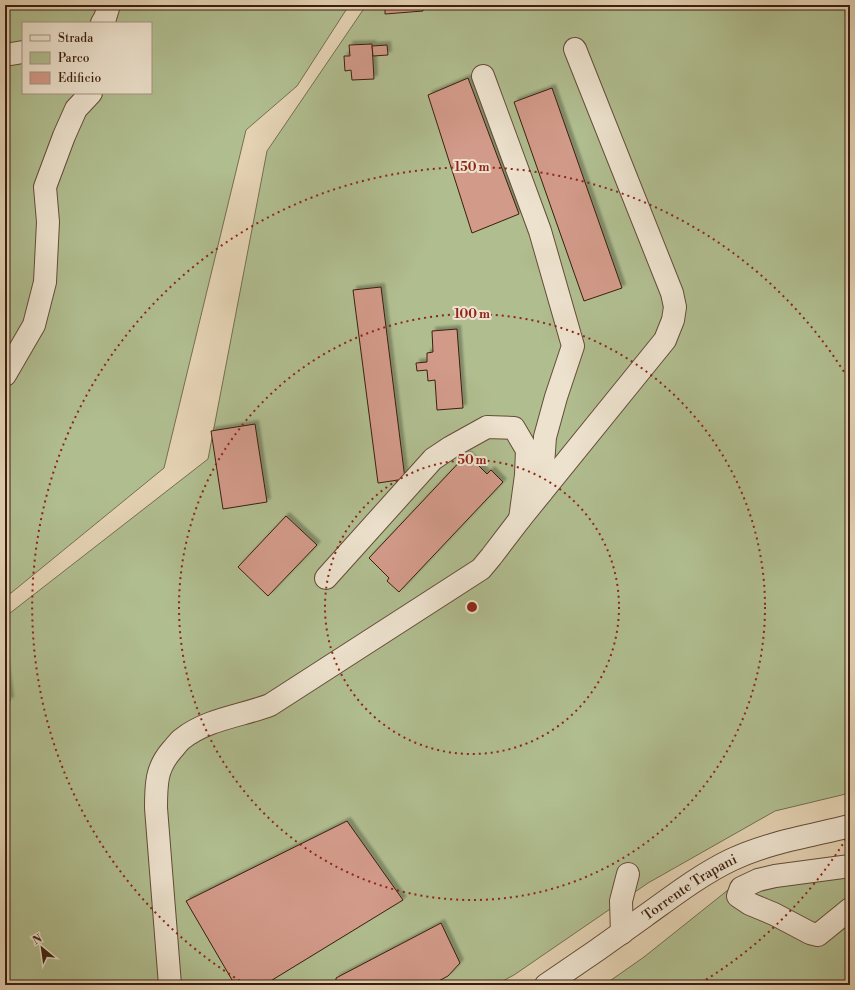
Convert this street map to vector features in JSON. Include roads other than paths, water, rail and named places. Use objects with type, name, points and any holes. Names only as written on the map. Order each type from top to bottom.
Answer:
[{"type":"street","points":[[103,22],[109,5]]},
{"type":"street","points":[[170,985],[156,808],[156,789],[158,777],[167,756],[181,740],[192,732],[221,720],[270,705],[480,569],[665,340],[673,320],[675,307],[672,293],[575,49]]},
{"type":"street","points":[[5,55],[22,52]]},
{"type":"street","points":[[484,76],[540,232],[573,346],[556,397],[545,437],[541,493]]},
{"type":"street","points":[[5,375],[34,325],[45,282],[48,222],[45,188],[64,136],[76,109],[90,94]]},
{"type":"street","points":[[326,578],[433,458],[487,427],[514,428],[527,450],[526,476],[520,519]]},
{"type":"street","name":"Torrente Trapani","points":[[546,985],[690,884],[731,860],[785,840],[850,826]]},
{"type":"street","points":[[560,985],[596,962],[694,890],[734,866],[763,855],[788,848],[850,836]]},
{"type":"street","points":[[850,866],[776,876],[758,880],[741,888],[738,896],[750,904],[774,914],[810,933],[818,935],[850,909]]},
{"type":"street","points":[[622,933],[621,901],[628,874]]}]
